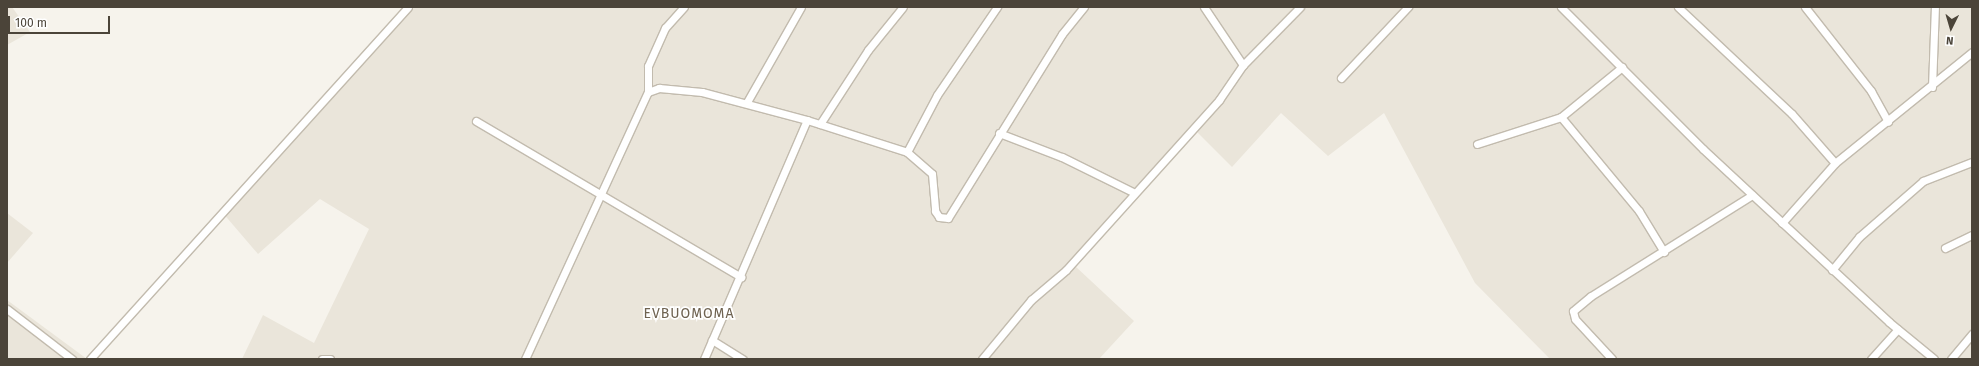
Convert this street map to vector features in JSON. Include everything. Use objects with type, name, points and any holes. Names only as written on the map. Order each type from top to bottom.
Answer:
[{"type":"street","points":[[90,359],[408,7]]},
{"type":"street","points":[[525,359],[648,92],[648,66],[665,28],[684,7]]},
{"type":"street","points":[[747,102],[801,7]]},
{"type":"street","points":[[820,124],[868,50],[903,7]]},
{"type":"street","points":[[907,152],[937,94],[997,7]]},
{"type":"street","points":[[648,92],[671,88],[747,102],[907,152],[932,174],[935,211],[939,217],[948,218],[1062,34],[1084,7]]},
{"type":"street","points":[[1204,7],[1243,65]]},
{"type":"street","points":[[982,359],[1031,300],[1066,270],[1219,100],[1243,65],[1300,7]]},
{"type":"street","points":[[1341,78],[1408,7]]},
{"type":"street","points":[[1560,7],[1752,196],[1832,270],[1934,359]]},
{"type":"street","points":[[1678,7],[1792,114],[1835,163]]},
{"type":"street","points":[[1806,7],[1871,91],[1888,122]]},
{"type":"street","points":[[1932,87],[1935,7]]},
{"type":"street","points":[[1782,223],[1835,163],[1932,87],[1972,52]]},
{"type":"street","points":[[1477,144],[1561,117],[1622,67]]},
{"type":"street","points":[[1561,117],[1635,204],[1664,252]]},
{"type":"street","points":[[704,359],[741,277],[808,120]]},
{"type":"street","points":[[476,121],[741,277]]},
{"type":"street","points":[[999,134],[1062,157],[1135,193]]},
{"type":"street","points":[[1832,270],[1859,236],[1923,181],[1972,162]]},
{"type":"street","points":[[1612,359],[1575,319],[1573,311],[1591,296],[1752,196]]},
{"type":"street","points":[[1945,248],[1972,235]]},
{"type":"street","points":[[7,309],[72,359]]},
{"type":"street","points":[[1871,359],[1898,329]]},
{"type":"street","points":[[1951,359],[1972,334]]},
{"type":"street","points":[[712,340],[743,359]]},
{"type":"street","points":[[322,359],[330,359]]},
{"type":"shaded area","points":[[7,7],[12,7],[30,32],[7,45]]},
{"type":"shaded area","points":[[406,7],[1972,7],[1972,359],[1550,359],[1475,283],[1384,113],[1328,156],[1281,113],[1232,167],[1196,131],[1075,266],[1134,321],[1099,359],[242,359],[263,315],[314,343],[369,229],[320,199],[258,254],[222,212]]},
{"type":"shaded area","points":[[7,213],[33,233],[7,263]]},
{"type":"shaded area","points":[[7,300],[87,359],[7,359]]},
{"type":"district","name":"EVBUOMOMA","points":[[689,314]]}]
